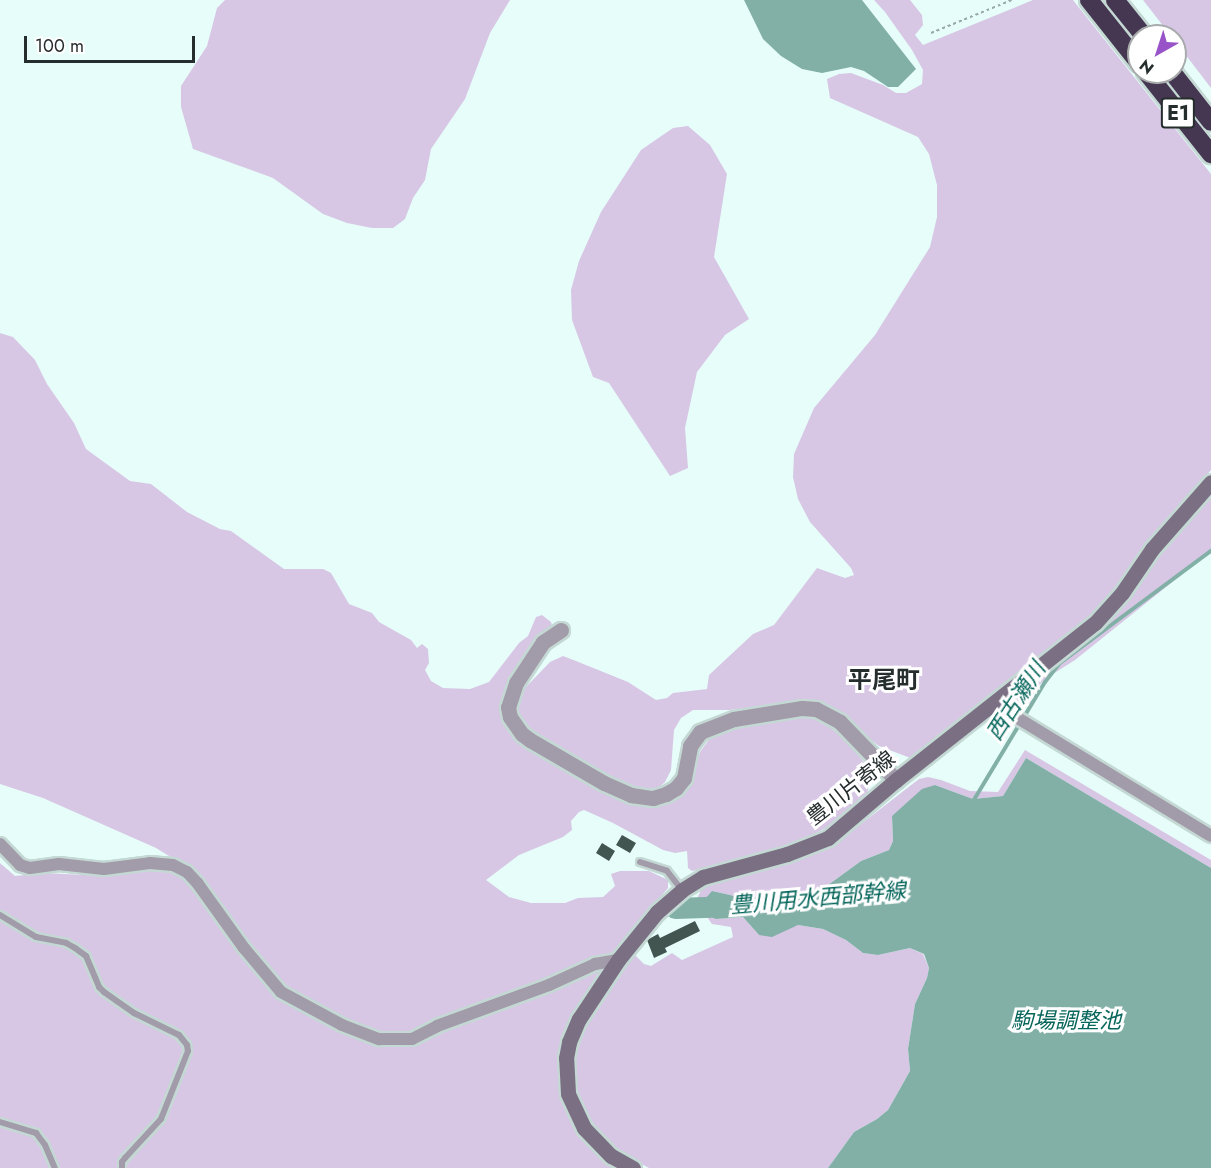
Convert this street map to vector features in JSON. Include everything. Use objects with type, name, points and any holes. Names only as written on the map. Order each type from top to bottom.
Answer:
[{"type":"highway","points":[[1089,0],[1127,48]]},
{"type":"highway","points":[[1115,0],[1134,24]]},
{"type":"highway","name":"E1","points":[[1156,84],[1211,154]]},
{"type":"highway","name":"E1","points":[[1181,84],[1211,122]]},
{"type":"main road","name":"豊川片寄線","points":[[633,1168],[611,1156],[584,1128],[567,1093],[565,1072],[569,1042],[579,1019],[618,960],[657,912],[682,890],[703,877],[787,855],[828,838],[896,780],[1095,623],[1122,593],[1152,549],[1211,482]]},
{"type":"street","points":[[561,630],[543,642],[516,683],[508,707],[510,717],[514,726],[530,740],[604,783],[631,795],[653,798],[666,794],[676,788],[684,778],[690,746],[700,732],[735,718],[802,708],[822,711],[840,722],[896,780]]},
{"type":"street","points":[[993,703],[1211,836]]},
{"type":"street","points":[[0,844],[20,865],[30,868],[59,864],[104,869],[150,863],[173,865],[187,872],[244,948],[281,992],[342,1025],[379,1039],[412,1039],[437,1026],[549,986],[595,964],[618,960]]},
{"type":"lane","points":[[640,862],[667,871],[682,890]]},
{"type":"lane","points":[[0,915],[36,937],[66,943],[75,948],[86,956],[99,987],[104,992],[134,1013],[179,1035],[188,1045],[188,1051],[161,1119],[125,1158],[122,1162],[123,1168]]},
{"type":"lane","points":[[0,1122],[36,1133],[45,1145],[55,1168]]},
{"type":"path","points":[[932,33],[1012,0]]},
{"type":"shaded area","points":[[225,0],[510,0],[490,33],[465,99],[431,149],[425,180],[413,198],[405,219],[393,228],[372,228],[347,223],[323,214],[273,178],[193,149],[181,107],[181,86],[207,46],[217,8]]},
{"type":"shaded area","points":[[874,0],[910,0],[922,15],[923,25],[915,35],[923,45],[1033,0],[1073,0],[1127,68],[1127,84],[1140,84],[1211,174],[1211,470],[1160,530],[1118,590],[1090,618],[913,759],[879,746],[852,725],[800,702],[730,710],[693,710],[681,718],[674,730],[671,770],[665,782],[654,792],[640,791],[577,760],[530,733],[523,726],[518,715],[519,702],[525,688],[550,662],[563,656],[628,682],[656,700],[667,698],[673,693],[707,689],[709,675],[753,634],[774,625],[817,568],[845,578],[854,575],[851,568],[810,522],[798,499],[793,477],[794,454],[814,408],[875,335],[930,247],[937,217],[937,185],[929,154],[918,137],[830,98],[827,79],[839,74],[851,73],[883,85],[896,93],[906,93],[922,84],[923,70],[885,12]]},
{"type":"shaded area","points":[[1143,0],[1211,0],[1211,88],[1187,57],[1187,24],[1162,24]]},
{"type":"shaded area","points":[[688,126],[710,145],[727,174],[714,257],[749,319],[725,335],[697,372],[685,428],[688,468],[670,476],[609,383],[593,377],[572,320],[571,290],[579,261],[601,212],[641,150],[673,128]]},
{"type":"shaded area","points":[[0,333],[13,337],[35,360],[47,384],[74,423],[86,449],[130,481],[151,484],[187,512],[220,529],[231,531],[284,569],[323,569],[331,573],[349,604],[372,613],[379,622],[411,640],[417,648],[422,644],[428,649],[429,663],[425,670],[431,681],[443,688],[470,689],[489,682],[519,643],[528,636],[536,617],[542,615],[551,622],[553,629],[534,644],[509,678],[505,697],[505,715],[633,801],[690,781],[700,752],[713,734],[735,724],[799,715],[814,718],[826,724],[849,743],[872,773],[867,794],[829,826],[803,840],[774,851],[692,871],[688,868],[687,851],[675,853],[663,850],[613,823],[584,810],[579,812],[571,821],[572,830],[563,837],[519,855],[486,880],[509,897],[531,903],[565,903],[578,898],[603,897],[615,886],[611,874],[620,871],[649,871],[668,880],[668,888],[614,952],[421,1031],[394,1036],[361,1029],[282,988],[182,864],[156,848],[43,798],[0,784]]},
{"type":"shaded area","points":[[1211,492],[1211,551],[1075,660],[1045,679],[1035,690],[1030,703],[1017,708],[1006,703],[1101,627],[1161,549]]},
{"type":"shaded area","points":[[1025,750],[1211,860],[1211,868],[1026,758],[1003,796],[973,799],[935,785],[892,816],[893,841],[889,850],[861,861],[824,888],[779,897],[739,897],[712,891],[716,919],[743,917],[759,935],[798,925],[823,929],[846,940],[863,953],[878,955],[910,948],[923,954],[929,968],[915,1004],[908,1049],[910,1071],[888,1110],[854,1132],[828,1168],[649,1168],[616,1151],[590,1126],[572,1082],[574,1046],[581,1028],[633,953],[644,964],[651,966],[672,953],[682,960],[733,937],[731,927],[712,924],[696,901],[706,879],[780,866],[830,848],[919,779],[928,777],[941,780],[970,791],[998,792]]},
{"type":"shaded area","points":[[0,863],[15,876],[45,873],[105,876],[153,868],[176,873],[194,887],[241,952],[277,995],[373,1041],[439,1030],[598,970],[602,975],[574,1015],[563,1097],[581,1135],[605,1158],[620,1168],[0,1168]]},
{"type":"water","points":[[744,0],[862,0],[916,69],[898,87],[888,87],[864,71],[851,67],[822,73],[802,69],[781,56],[763,39]]},
{"type":"water","name":"駒場調整池","points":[[1026,758],[1211,868],[1211,1168],[828,1168],[854,1132],[888,1110],[910,1071],[908,1049],[915,1004],[929,968],[924,954],[910,948],[878,955],[863,953],[846,940],[823,929],[798,925],[772,937],[759,935],[743,917],[716,919],[709,916],[705,908],[705,899],[712,891],[739,897],[779,897],[824,888],[861,861],[889,850],[893,841],[892,816],[922,789],[935,785],[973,799],[1003,796]]},
{"type":"building","points":[[622,835],[636,843],[630,853],[616,845]]},
{"type":"building","points":[[602,843],[615,851],[609,861],[596,853]]},
{"type":"building","points":[[695,921],[700,931],[665,948],[667,952],[654,958],[647,940],[658,934],[660,938]]},
{"type":"waterway","name":"西古瀬川","points":[[972,803],[1045,682],[1060,663],[1211,551]]},
{"type":"waterway","name":"豊川用水西部幹線","points":[[675,908],[734,906]]},
{"type":"district","name":"平尾町","points":[[884,680]]}]
